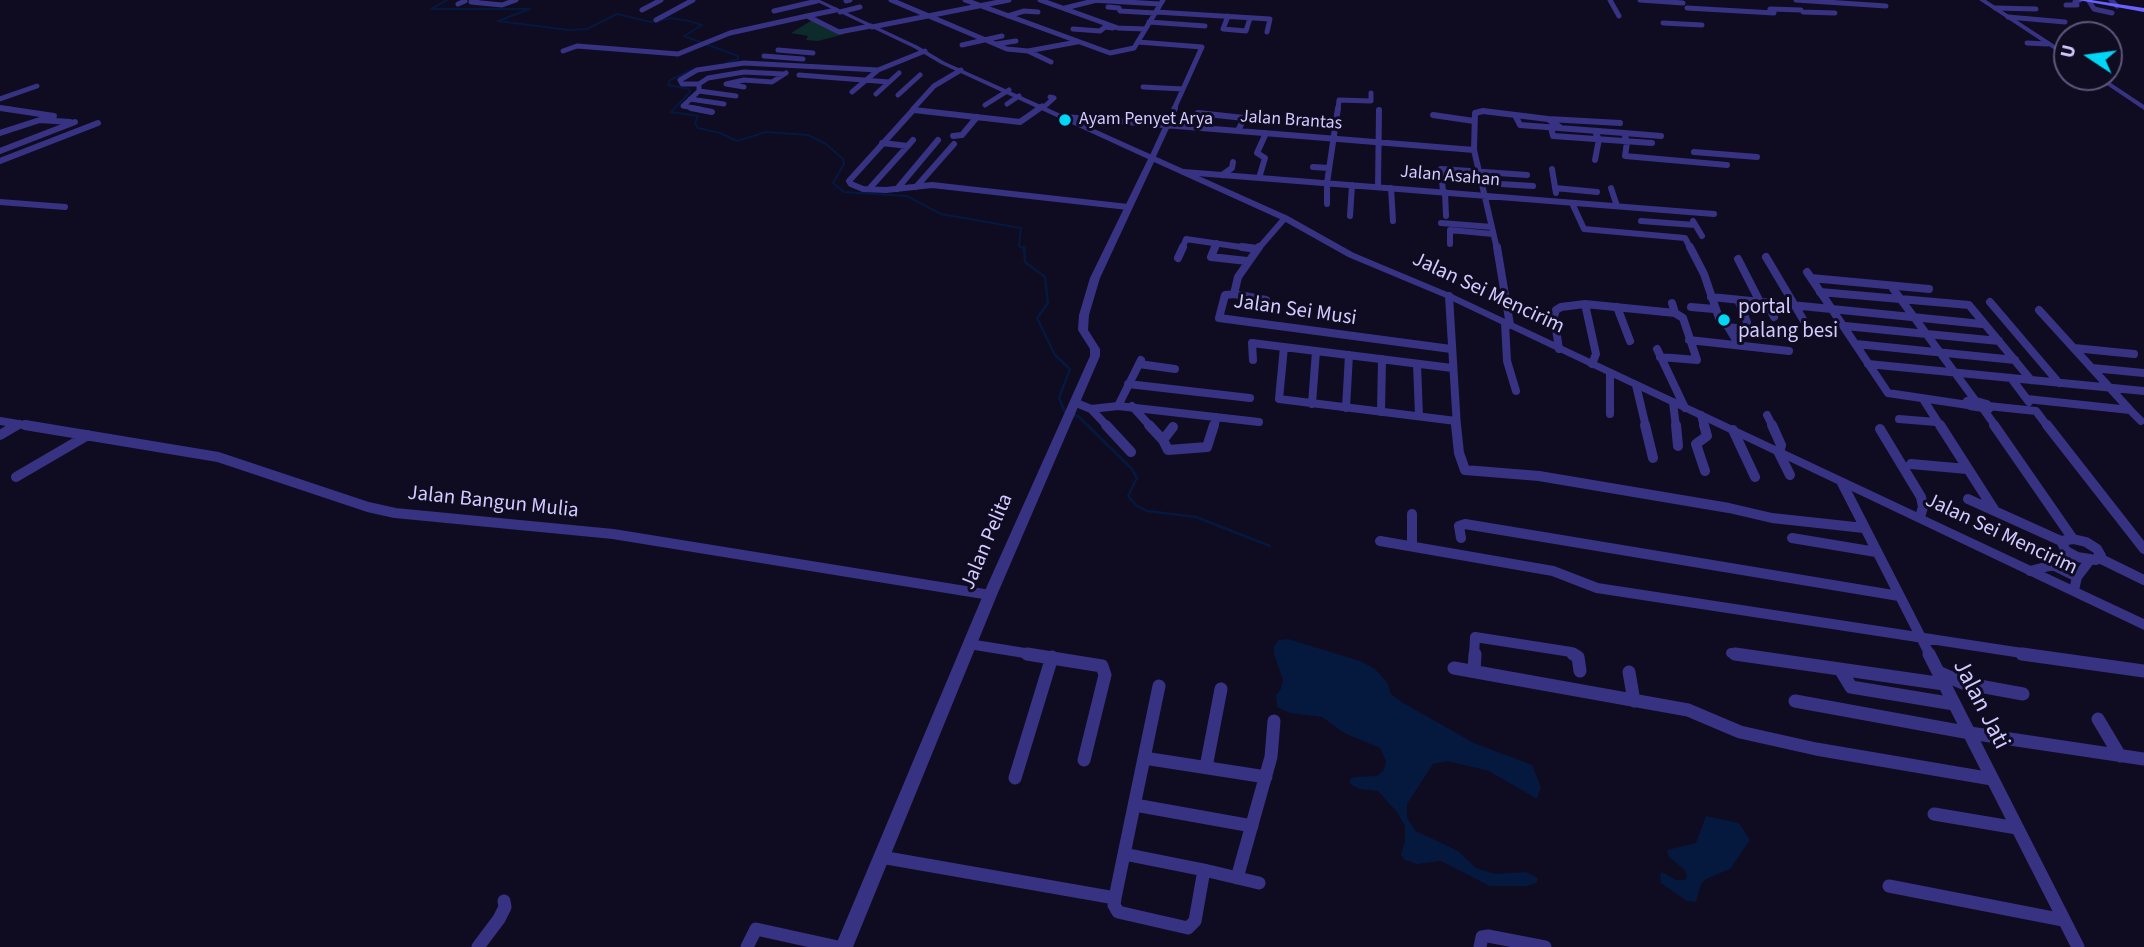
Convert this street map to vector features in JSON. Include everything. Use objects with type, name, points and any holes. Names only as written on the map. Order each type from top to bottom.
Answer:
[{"type":"main road","points":[[2081,0],[2144,10]]},
{"type":"street","points":[[464,2],[477,0]]},
{"type":"street","points":[[464,2],[502,5],[513,0]]},
{"type":"street","points":[[642,10],[661,0]]},
{"type":"street","points":[[656,20],[693,0]]},
{"type":"street","points":[[774,11],[817,0]]},
{"type":"street","name":"Jalan Sei Mencirim","points":[[817,0],[961,70],[1285,218],[1352,255],[1449,296],[2144,625]]},
{"type":"street","points":[[891,0],[1007,50],[1028,51],[1077,42]]},
{"type":"street","points":[[965,0],[1107,52],[1132,50],[1161,2],[1094,0],[1048,13]]},
{"type":"street","points":[[807,16],[838,32],[1009,0]]},
{"type":"street","points":[[1040,0],[1118,28]]},
{"type":"street","points":[[1610,0],[1619,16]]},
{"type":"street","points":[[1982,0],[2053,48]]},
{"type":"street","points":[[2066,5],[2077,5],[2075,2],[2081,0]]},
{"type":"street","points":[[2112,0],[2117,6]]},
{"type":"street","points":[[1642,1],[1705,3]]},
{"type":"street","points":[[2089,1],[2094,9],[2112,13]]},
{"type":"street","points":[[901,4],[914,2]]},
{"type":"street","points":[[1109,2],[1106,7],[1119,8],[1119,11],[1208,24]]},
{"type":"street","points":[[1683,3],[1756,14],[1774,13],[1770,8],[1798,5],[1886,6]]},
{"type":"street","points":[[1663,23],[1702,25],[1683,3]]},
{"type":"street","points":[[1732,10],[1724,4],[1738,5],[1745,11]]},
{"type":"street","points":[[1798,5],[1815,6]]},
{"type":"street","points":[[1798,5],[1835,13]]},
{"type":"street","points":[[1798,5],[1813,21]]},
{"type":"street","points":[[563,51],[579,46],[676,54],[730,33],[860,7]]},
{"type":"street","points":[[1995,8],[2036,9]]},
{"type":"street","points":[[1007,16],[1024,11],[1038,12]]},
{"type":"street","points":[[1082,15],[1099,11]]},
{"type":"street","points":[[1766,12],[1771,18]]},
{"type":"street","points":[[1153,16],[1228,16],[1271,20],[1267,32]]},
{"type":"street","points":[[1228,16],[1223,29],[1246,31],[1250,18]]},
{"type":"street","points":[[2008,18],[2053,21]]},
{"type":"street","points":[[1022,22],[1036,19]]},
{"type":"street","points":[[1029,30],[1038,28]]},
{"type":"street","points":[[966,32],[984,29]]},
{"type":"street","points":[[1073,29],[1145,29]]},
{"type":"street","points":[[962,46],[1002,36]]},
{"type":"street","points":[[995,44],[1016,41]]},
{"type":"street","points":[[1138,42],[1202,47],[1152,158]]},
{"type":"street","points":[[2027,43],[2048,44]]},
{"type":"street","points":[[1104,60],[1110,45]]},
{"type":"street","points":[[796,52],[802,47]]},
{"type":"street","points":[[744,87],[726,84],[744,80],[772,82],[820,49]]},
{"type":"street","points":[[852,92],[878,70],[921,49]]},
{"type":"street","points":[[778,50],[813,53]]},
{"type":"street","points":[[1028,51],[1051,62]]},
{"type":"street","points":[[764,56],[804,59]]},
{"type":"street","points":[[736,96],[699,88],[680,80],[697,70],[744,62],[757,57]]},
{"type":"street","points":[[744,62],[878,70]]},
{"type":"street","points":[[961,70],[934,86],[849,181],[854,186],[869,189],[939,186],[1048,201],[1128,207]]},
{"type":"street","points":[[712,112],[683,107],[713,76],[740,72],[784,74]]},
{"type":"street","points":[[876,94],[899,73]]},
{"type":"street","points":[[799,75],[889,82]]},
{"type":"street","points":[[898,95],[920,75]]},
{"type":"street","points":[[909,85],[934,86]]},
{"type":"street","points":[[0,99],[37,86]]},
{"type":"street","points":[[1143,87],[1183,89]]},
{"type":"street","points":[[985,105],[1009,90]]},
{"type":"street","points":[[2119,91],[2144,108]]},
{"type":"street","points":[[1327,204],[1327,183],[1339,100],[1371,101],[1371,93]]},
{"type":"street","points":[[1007,104],[1019,96]]},
{"type":"street","points":[[914,110],[1023,122],[1054,98],[1050,97]]},
{"type":"street","points":[[690,99],[724,104]]},
{"type":"street","points":[[0,108],[53,119],[99,124],[0,161]]},
{"type":"street","points":[[1378,187],[1379,110]]},
{"type":"street","points":[[1516,391],[1507,361],[1507,295],[1484,183],[1474,150],[1474,121],[1477,111],[1516,117],[1620,123]]},
{"type":"street","points":[[1198,114],[1273,120]]},
{"type":"street","points":[[1433,115],[1474,121]]},
{"type":"street","points":[[916,187],[954,140],[962,135],[977,117]]},
{"type":"street","name":"Jalan Brantas","points":[[1065,117],[1166,125],[1197,131],[1238,131],[1474,150]]},
{"type":"street","points":[[1516,117],[1519,125],[1661,136]]},
{"type":"street","points":[[1238,131],[1244,118]]},
{"type":"street","points":[[0,133],[40,120],[53,119]]},
{"type":"street","points":[[15,135],[53,119]]},
{"type":"street","points":[[1548,119],[1561,128]]},
{"type":"street","points":[[0,151],[75,122]]},
{"type":"street","points":[[1004,130],[1014,122]]},
{"type":"street","points":[[1259,178],[1265,158],[1257,153],[1265,133],[1265,124]]},
{"type":"street","points":[[1299,136],[1301,127]]},
{"type":"street","points":[[1551,127],[1557,144]]},
{"type":"street","points":[[1595,131],[1600,139],[1595,160]]},
{"type":"street","points":[[1625,133],[1625,156],[1701,165],[1727,164]]},
{"type":"street","points":[[1553,136],[1652,144]]},
{"type":"street","points":[[897,189],[938,140]]},
{"type":"street","points":[[869,189],[911,143],[882,143]]},
{"type":"street","points":[[1688,143],[1701,165]]},
{"type":"street","points":[[1694,152],[1757,158]]},
{"type":"street","name":"Jalan Pelita","points":[[844,947],[969,644],[1096,353],[1083,330],[1084,315],[1095,278],[1152,158]]},
{"type":"street","points":[[1195,172],[1199,159]]},
{"type":"street","points":[[1222,175],[1232,169],[1233,162]]},
{"type":"street","points":[[1312,167],[1329,168]]},
{"type":"street","points":[[1492,230],[1444,219],[1444,192],[1440,169],[1527,175]]},
{"type":"street","points":[[1552,169],[1558,201]]},
{"type":"street","name":"Jalan Asahan","points":[[1184,172],[1714,214]]},
{"type":"street","points":[[1484,183],[1533,186]]},
{"type":"street","points":[[1350,216],[1352,185]]},
{"type":"street","points":[[1391,188],[1393,221]]},
{"type":"street","points":[[1555,188],[1597,192]]},
{"type":"street","points":[[1611,188],[1617,206]]},
{"type":"street","points":[[0,202],[65,207]]},
{"type":"street","points":[[1572,203],[1584,229],[1685,238],[1704,274],[1719,318]]},
{"type":"street","points":[[1634,207],[1647,233]]},
{"type":"street","points":[[1688,212],[1702,236]]},
{"type":"street","name":"Jalan Sei Musi","points":[[1285,218],[1247,261],[1238,277],[1234,293],[1225,295],[1217,315],[1219,318],[1451,349]]},
{"type":"street","points":[[1641,221],[1695,225]]},
{"type":"street","points":[[1450,244],[1450,230],[1492,230]]},
{"type":"street","points":[[1178,258],[1186,239],[1256,248]]},
{"type":"street","points":[[1217,243],[1211,257],[1247,261]]},
{"type":"street","points":[[1766,257],[1804,321]]},
{"type":"street","points":[[1738,259],[1774,317]]},
{"type":"street","points":[[1929,289],[1809,275],[1888,393],[1923,399],[1971,402],[1986,408],[2036,411]]},
{"type":"street","points":[[1891,286],[1954,373],[1971,402]]},
{"type":"street","points":[[1820,292],[1967,304],[2031,380]]},
{"type":"street","points":[[1234,293],[1266,300]]},
{"type":"street","points":[[1449,296],[1456,421],[1461,464],[1469,471],[1539,475],[1772,518],[1864,528]]},
{"type":"street","points":[[1711,297],[1982,324]]},
{"type":"street","points":[[1738,300],[1747,322]]},
{"type":"street","points":[[1990,302],[2059,383]]},
{"type":"street","points":[[1585,304],[1596,354],[1592,364]]},
{"type":"street","points":[[1559,348],[1556,310],[1566,306],[1585,304],[1674,308],[1682,318],[1696,361],[1658,353],[1685,408]]},
{"type":"street","points":[[1617,307],[1630,341]]},
{"type":"street","points":[[1691,307],[1714,309]]},
{"type":"street","points":[[2039,310],[2141,421]]},
{"type":"street","points":[[1845,326],[1999,341]]},
{"type":"street","points":[[1739,345],[1728,327],[1757,331]]},
{"type":"street","points":[[1689,340],[1789,351]]},
{"type":"street","points":[[1253,359],[1252,344],[1452,368]]},
{"type":"street","points":[[1856,344],[2015,360]]},
{"type":"street","points":[[1284,347],[1278,397],[1282,401],[1456,421]]},
{"type":"street","points":[[2074,348],[2134,354]]},
{"type":"street","points":[[1312,404],[1316,351]]},
{"type":"street","points":[[1346,408],[1349,355]]},
{"type":"street","points":[[1381,412],[1382,359]]},
{"type":"street","points":[[1118,406],[1140,362],[1175,369]]},
{"type":"street","points":[[1417,364],[1419,416]]},
{"type":"street","points":[[1868,364],[2144,391]]},
{"type":"street","points":[[2092,368],[2144,373]]},
{"type":"street","points":[[1610,373],[1610,414]]},
{"type":"street","points":[[2011,378],[2144,549]]},
{"type":"street","points":[[1128,384],[1250,398]]},
{"type":"street","points":[[1636,385],[1653,458]]},
{"type":"street","points":[[1923,399],[1995,512]]},
{"type":"street","points":[[2027,399],[2130,410]]},
{"type":"street","points":[[1673,402],[1678,446]]},
{"type":"street","points":[[1070,409],[1110,409],[1132,405],[1259,422]]},
{"type":"street","points":[[1132,405],[1172,452],[1207,447],[1217,416]]},
{"type":"street","points":[[1986,408],[2067,540]]},
{"type":"street","points":[[1091,409],[1131,452]]},
{"type":"street","points":[[1701,415],[1707,436],[1696,444],[1705,471]]},
{"type":"street","points":[[1767,415],[1781,445],[1779,453],[1790,475]]},
{"type":"street","points":[[1899,419],[1936,422]]},
{"type":"street","name":"Jalan Bangun Mulia","points":[[0,421],[218,457],[368,507],[395,513],[613,534],[990,595]]},
{"type":"street","points":[[0,435],[19,424]]},
{"type":"street","points":[[1163,440],[1173,427]]},
{"type":"street","points":[[1880,429],[1921,497],[1923,507],[1920,517]]},
{"type":"street","points":[[1733,430],[1755,477]]},
{"type":"street","points":[[16,477],[88,435]]},
{"type":"street","points":[[1911,464],[1967,469]]},
{"type":"street","name":"Jalan Jati","points":[[1843,483],[2078,947]]},
{"type":"street","points":[[1968,499],[2067,540],[2092,545],[2100,553],[2077,577],[2074,590]]},
{"type":"street","points":[[1412,514],[1412,546]]},
{"type":"street","points":[[1461,538],[1459,526],[1465,524],[1899,596]]},
{"type":"street","points":[[1792,538],[1876,552]]},
{"type":"street","points":[[2067,540],[2063,547],[2069,553],[2095,559],[2144,580]]},
{"type":"street","points":[[1380,541],[1553,571],[1597,588],[2144,671]]},
{"type":"street","points":[[2030,571],[2053,565],[2069,553]]},
{"type":"street","points":[[2053,565],[2077,577]]},
{"type":"street","points":[[1474,671],[1475,637],[1571,652],[1577,657],[1580,671]]},
{"type":"street","points":[[969,644],[1102,666],[1105,669],[1084,760]]},
{"type":"street","points":[[1731,653],[1944,684]]},
{"type":"street","points":[[1015,778],[1052,657]]},
{"type":"street","points":[[1454,668],[1688,710],[1722,727],[1740,732],[1996,785]]},
{"type":"street","points":[[1840,669],[1851,687],[1954,704]]},
{"type":"street","points":[[1937,671],[1962,682],[2023,694]]},
{"type":"street","points":[[1629,672],[1634,701]]},
{"type":"street","points":[[1158,686],[1114,905],[1118,912],[1188,928],[1195,921],[1204,870]]},
{"type":"street","points":[[1206,766],[1221,689]]},
{"type":"street","points":[[1795,701],[1970,733],[2144,759]]},
{"type":"street","points":[[2098,719],[2120,756]]},
{"type":"street","points":[[1237,878],[1271,757],[1274,721]]},
{"type":"street","points":[[1144,758],[1266,777]]},
{"type":"street","points":[[1135,805],[1252,826]]},
{"type":"street","points":[[1934,814],[2017,828]]},
{"type":"street","points":[[1124,854],[1259,883]]},
{"type":"street","points":[[881,857],[1115,898]]},
{"type":"street","points":[[1889,886],[2063,920]]},
{"type":"street","points":[[478,947],[499,919],[505,901]]},
{"type":"street","points":[[747,947],[756,929],[838,947]]},
{"type":"street","points":[[1480,947],[1482,937],[1488,936],[1545,947]]},
{"type":"green space","points":[[814,19],[845,34],[818,41],[806,40],[808,36],[791,33]]},
{"type":"water","points":[[1288,639],[1360,661],[1375,669],[1387,682],[1391,694],[1403,703],[1474,743],[1532,765],[1541,787],[1537,799],[1489,771],[1448,761],[1433,764],[1407,804],[1407,818],[1416,831],[1458,851],[1476,868],[1495,874],[1526,872],[1538,878],[1537,883],[1527,886],[1490,886],[1441,861],[1417,864],[1405,860],[1401,855],[1405,826],[1397,812],[1378,791],[1360,789],[1350,784],[1350,779],[1377,776],[1384,770],[1386,761],[1380,748],[1344,733],[1322,717],[1290,713],[1277,707],[1276,695],[1283,680],[1274,647],[1278,640]]},
{"type":"water","points":[[1706,816],[1739,823],[1750,840],[1730,869],[1706,879],[1701,884],[1696,902],[1687,901],[1661,883],[1660,875],[1662,872],[1676,880],[1685,880],[1685,870],[1669,857],[1667,850],[1696,843]]},
{"type":"waterway","points":[[447,0],[431,9],[530,9],[498,21],[569,30],[587,29],[617,14],[651,22],[671,18],[689,21],[702,25],[684,36],[738,56],[738,59],[726,63]]},
{"type":"waterway","points":[[692,70],[670,80],[668,85],[689,89],[690,92],[671,112],[698,116],[695,123],[698,128],[720,133],[737,141],[766,132],[808,135],[826,144],[843,159],[844,164],[833,183],[844,192],[907,196],[941,214],[1021,228],[1019,246],[1024,249]]},
{"type":"waterway","points":[[1024,249],[1025,262],[1045,277],[1048,303],[1037,318],[1055,355],[1070,369],[1059,398],[1065,412]]},
{"type":"waterway","points":[[1072,414],[1079,417],[1131,468],[1137,478],[1128,496],[1137,506],[1147,511],[1196,517],[1270,546]]},
{"type":"place","name":"Ayam Penyet Arya","points":[[1065,120]]},
{"type":"place","name":"portal palang besi","points":[[1724,320]]}]
